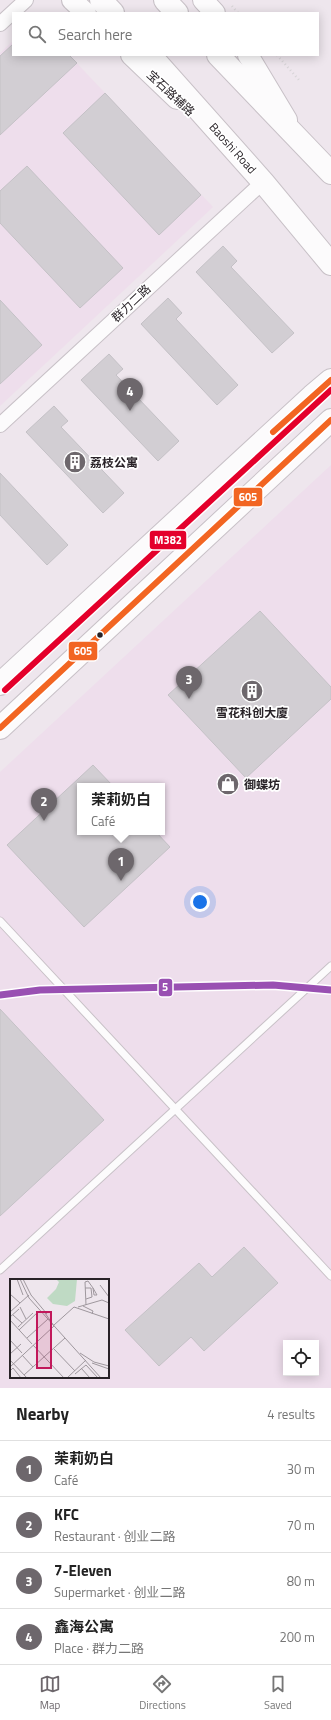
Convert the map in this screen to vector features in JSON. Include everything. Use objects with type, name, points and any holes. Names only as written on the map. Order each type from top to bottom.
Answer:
[{"type":"main road","points":[[72,0],[85,12]]},
{"type":"main road","points":[[102,0],[112,12]]},
{"type":"main road","points":[[164,0],[176,12]]},
{"type":"main road","points":[[203,0],[214,12]]},
{"type":"main road","name":"宝石路辅路","points":[[132,56],[246,163]]},
{"type":"main road","name":"Baoshi Road","points":[[151,56],[315,242]]},
{"type":"main road","points":[[219,56],[331,173]]},
{"type":"main road","points":[[249,56],[295,134]]},
{"type":"main road","points":[[315,242],[331,264]]},
{"type":"main road","points":[[315,242],[331,280]]},
{"type":"main road","points":[[312,396],[331,364]]},
{"type":"main road","points":[[0,684],[331,380]]},
{"type":"main road","points":[[0,728],[331,420]]},
{"type":"street","points":[[0,24],[22,1]]},
{"type":"street","name":"群力二路","points":[[0,425],[263,182]]},
{"type":"lane","points":[[0,921],[331,1276]]},
{"type":"lane","points":[[0,1270],[331,966]]},
{"type":"path","points":[[277,56],[299,80]]},
{"type":"shaded area","points":[[12,42],[12,56],[70,56],[213,207],[0,406],[0,53]]},
{"type":"shaded area","points":[[331,465],[331,1388],[0,1388],[0,772]]},
{"type":"building","points":[[12,45],[12,56],[70,56],[77,63],[0,135],[0,56]]},
{"type":"building","points":[[105,93],[201,195],[159,235],[63,133]]},
{"type":"building","points":[[27,166],[123,268],[80,308],[0,223],[0,191]]},
{"type":"building","points":[[223,246],[237,261],[231,267],[294,333],[272,353],[196,272]]},
{"type":"building","points":[[168,298],[182,313],[176,319],[238,385],[217,405],[141,324]]},
{"type":"building","points":[[0,300],[42,345],[0,384]]},
{"type":"building","points":[[109,354],[123,369],[116,375],[179,441],[158,461],[81,380]]},
{"type":"building","name":"荔枝公寓","points":[[54,406],[68,421],[61,427],[124,493],[103,513],[26,432]]},
{"type":"building","points":[[0,473],[68,545],[47,565],[0,515]]},
{"type":"building","name":"雪花科创大廈","points":[[260,611],[331,687],[331,699],[246,778],[168,695]]},
{"type":"building","points":[[93,765],[110,783],[77,783],[77,835],[159,835],[170,847],[84,927],[7,845]]},
{"type":"building","points":[[0,1009],[104,1120],[0,1216]]},
{"type":"building","points":[[244,1247],[278,1283],[204,1351],[191,1337],[159,1366],[125,1330],[199,1263],[212,1277]]},
{"type":"transit line","name":"605","points":[[273,432],[331,380]]},
{"type":"transit line","name":"M382","points":[[5,690],[331,390]]},
{"type":"transit line","name":"605","points":[[0,728],[331,420]]},
{"type":"transit line","name":"5","points":[[0,995],[40,990],[273,985],[331,990]]},
{"type":"place","name":"鑫海公寓","points":[[130,411]]},
{"type":"place","name":"荔枝公寓","points":[[75,462]]},
{"type":"place","name":"雪花科创大廈","points":[[252,691]]},
{"type":"place","name":"7-Eleven","points":[[189,699]]},
{"type":"place","name":"御蝶坊","points":[[228,784]]},
{"type":"place","name":"KFC","points":[[44,821]]},
{"type":"place","name":"茉莉奶白","points":[[121,881]]}]
